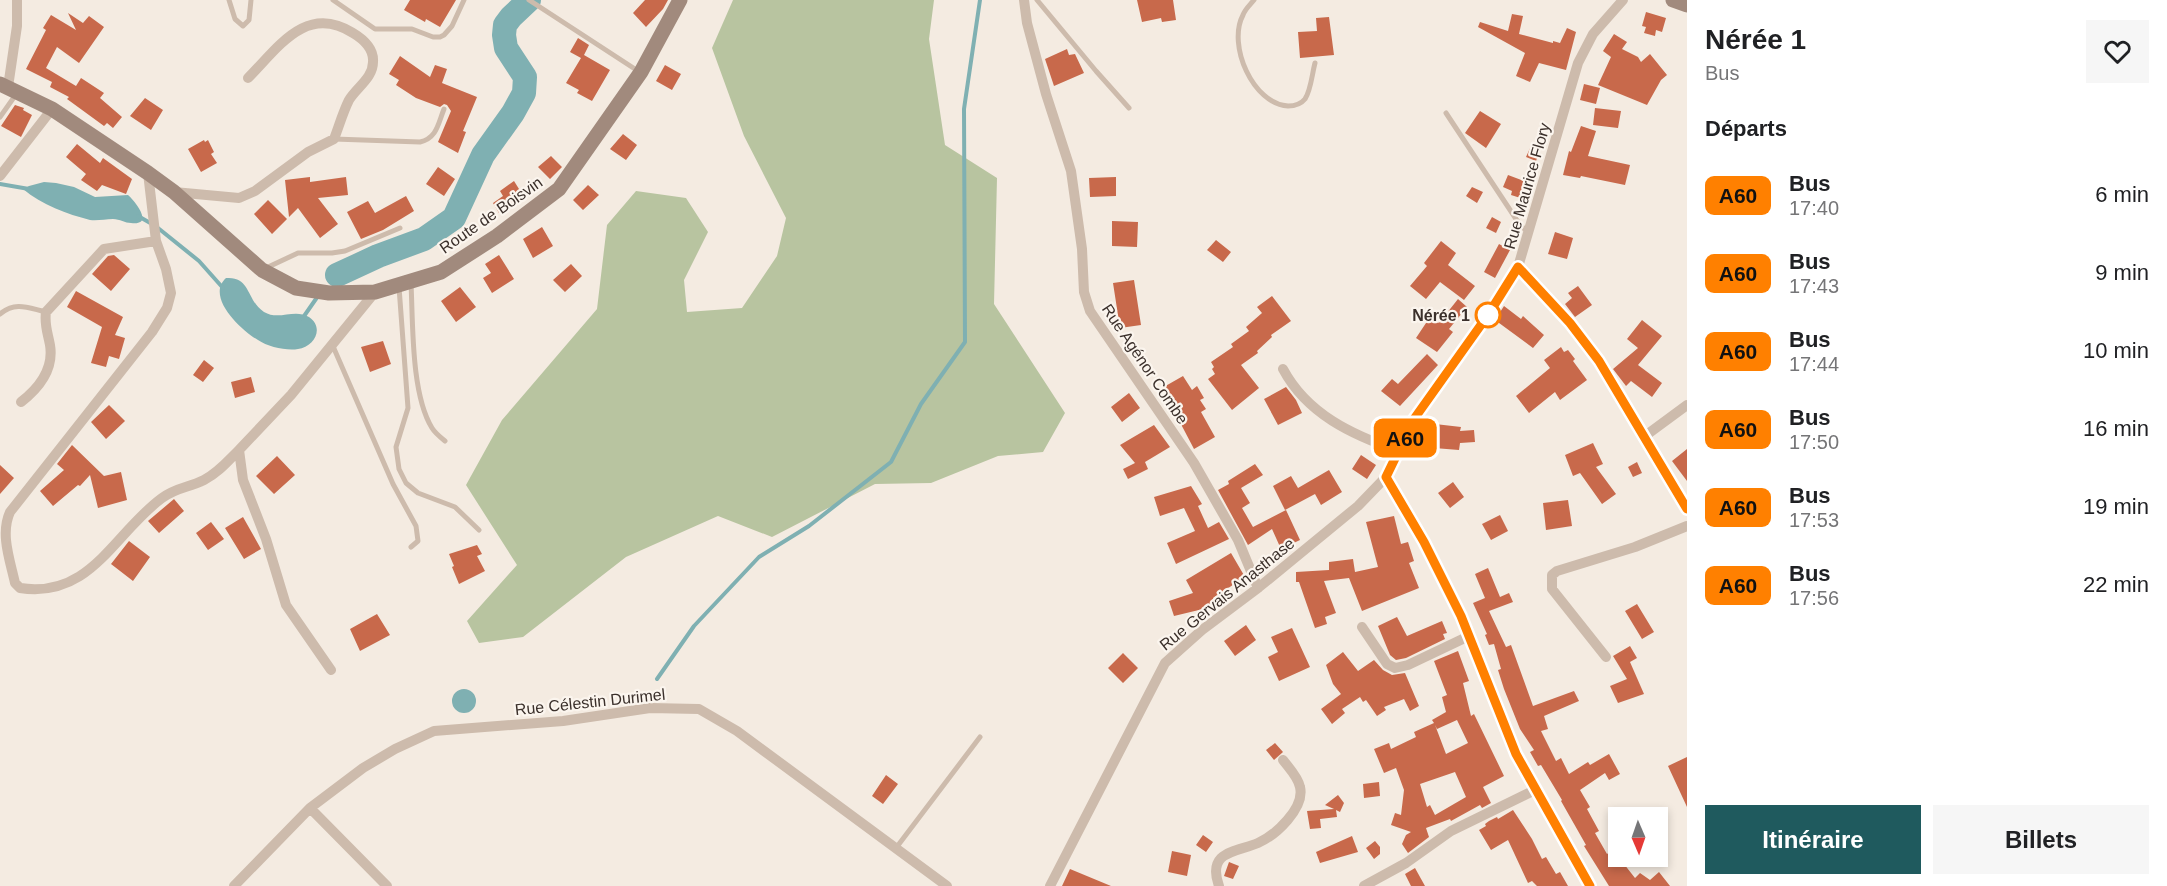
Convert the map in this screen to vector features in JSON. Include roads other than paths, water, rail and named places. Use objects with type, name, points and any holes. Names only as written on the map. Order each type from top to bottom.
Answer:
[{"type":"main road","name":"Route de Boisvin","points":[[9,88],[52,109],[148,173],[174,192],[262,270],[296,288],[330,294],[375,292],[441,272],[497,236],[559,189],[641,72],[680,0]]},
{"type":"main road","points":[[1673,0],[1687,4]]},
{"type":"street","points":[[9,88],[17,26],[17,0]]},
{"type":"street","name":"Rue Agénor Combe","points":[[1024,0],[1027,23],[1046,94],[1071,171],[1082,249],[1084,292],[1090,311],[1194,463],[1238,540],[1258,588]]},
{"type":"street","name":"Rue Maurice Flory","points":[[1386,477],[1414,419],[1488,315],[1518,267],[1578,63],[1593,34],[1623,0]]},
{"type":"street","points":[[174,192],[239,198],[255,191],[308,152],[334,138],[348,102],[371,72],[374,63],[373,55],[368,45],[355,34],[330,23],[319,22],[305,25],[297,30],[248,78]]},
{"type":"street","points":[[0,176],[52,109]]},
{"type":"street","points":[[148,173],[156,241],[166,269],[171,293],[167,308],[152,332],[4,522],[4,539],[15,584],[20,588],[43,590],[67,582],[90,570],[150,506],[174,489],[202,481],[216,473],[291,395],[375,292]]},
{"type":"street","points":[[21,402],[35,392],[44,379],[48,367],[51,354],[45,320],[46,312],[104,249],[156,241]]},
{"type":"street","points":[[1518,267],[1570,323],[1599,361],[1687,509]]},
{"type":"street","points":[[1283,369],[1301,395],[1322,415],[1371,441],[1398,451]]},
{"type":"street","points":[[1645,436],[1687,405]]},
{"type":"street","points":[[239,450],[243,480],[267,538],[286,605],[331,670]]},
{"type":"street","points":[[1386,477],[1424,542],[1469,636],[1516,754],[1585,884]]},
{"type":"street","name":"Rue Gervais Anasthase","points":[[1050,886],[1165,663],[1202,630],[1258,588],[1358,506],[1386,477]]},
{"type":"street","points":[[1606,657],[1552,589],[1552,575],[1557,571],[1635,547],[1687,526]]},
{"type":"street","points":[[1362,627],[1387,664],[1395,668],[1408,665],[1469,636]]},
{"type":"street","name":"Rue Célestin Durimel","points":[[234,886],[310,808],[363,768],[434,731],[563,721],[651,708],[699,709],[737,731],[947,886]]},
{"type":"street","points":[[1219,886],[1216,870],[1220,860],[1227,853],[1270,836],[1296,809],[1301,800],[1298,780],[1283,760]]},
{"type":"street","points":[[1364,886],[1406,863],[1451,831],[1535,790]]},
{"type":"street","points":[[310,808],[387,886]]},
{"type":"lane","points":[[229,0],[235,19],[243,26],[249,20],[251,0]]},
{"type":"lane","points":[[333,0],[375,29],[412,29],[433,37],[440,37],[452,26],[464,0]]},
{"type":"lane","points":[[529,0],[641,72]]},
{"type":"lane","points":[[1037,0],[1129,108]]},
{"type":"lane","points":[[1254,0],[1242,15],[1238,36],[1241,56],[1252,82],[1267,99],[1291,106],[1299,104],[1305,98],[1315,63]]},
{"type":"lane","points":[[0,117],[9,88]]},
{"type":"lane","points":[[334,138],[420,142],[429,140],[434,136],[444,110]]},
{"type":"lane","points":[[1446,113],[1520,225],[1529,233]]},
{"type":"lane","points":[[262,270],[298,254],[332,253],[357,248],[400,228]]},
{"type":"lane","points":[[405,284],[423,408],[432,428],[446,441]]},
{"type":"lane","points":[[405,284],[408,408],[396,447],[399,469],[406,483],[418,493],[455,507],[479,530]]},
{"type":"lane","points":[[0,314],[15,306],[46,312]]},
{"type":"lane","points":[[332,344],[393,484],[416,526],[418,541],[411,547]]},
{"type":"lane","points":[[896,848],[980,737]]},
{"type":"water","points":[[44,182],[74,187],[95,197],[128,195],[141,212],[142,221],[131,223],[116,219],[90,220],[55,208],[38,200],[23,189]]},
{"type":"water","points":[[226,278],[240,281],[264,312],[309,317],[314,321],[317,331],[313,341],[304,348],[289,349],[267,345],[251,336],[228,313],[223,304],[220,294],[221,286]]},
{"type":"water","points":[[464,689],[473,692],[476,701],[473,710],[464,713],[455,710],[452,701],[455,692]]},
{"type":"waterway","points":[[337,275],[378,256],[424,239],[454,218],[483,155],[513,113],[524,93],[525,77],[506,48],[504,35],[505,25],[529,0]]},
{"type":"waterway","points":[[657,679],[694,626],[759,557],[809,526],[891,462],[921,404],[965,342],[964,109],[980,0]]},
{"type":"waterway","points":[[0,184],[29,189]]},
{"type":"waterway","points":[[138,216],[152,224]]},
{"type":"waterway","points":[[158,228],[199,261],[223,288]]},
{"type":"waterway","points":[[302,319],[318,296]]},
{"type":"place","name":"Nérée 1","points":[[1488,315]]}]
